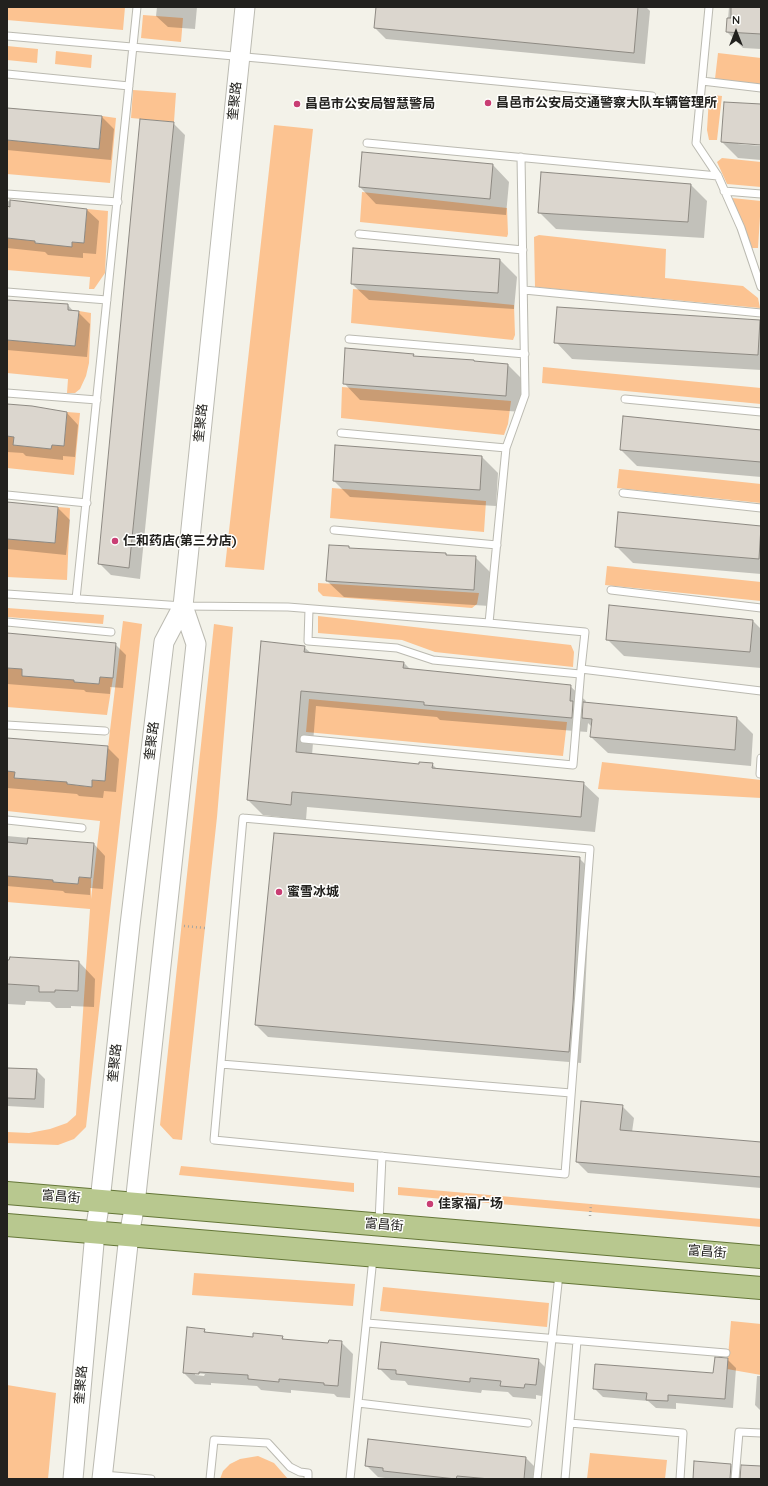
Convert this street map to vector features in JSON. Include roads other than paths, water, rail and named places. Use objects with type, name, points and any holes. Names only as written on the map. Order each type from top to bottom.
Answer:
[{"type":"main road","name":"富昌街","points":[[7,1193],[761,1256]]},
{"type":"main road","points":[[7,1225],[761,1288]]},
{"type":"street","name":"奎聚路","points":[[73,1479],[95,1232],[100,1201],[130,925],[164,642],[182,606],[245,7]]},
{"type":"street","points":[[102,1477],[129,1235],[135,1204],[196,644],[182,606]]},
{"type":"lane","points":[[76,599],[137,7]]},
{"type":"lane","points":[[709,7],[696,143],[718,176],[741,228],[761,287]]},
{"type":"lane","points":[[7,36],[240,56],[652,96]]},
{"type":"lane","points":[[7,74],[129,86]]},
{"type":"lane","points":[[702,81],[761,88]]},
{"type":"lane","points":[[367,143],[718,176]]},
{"type":"lane","points":[[489,623],[506,448],[525,395],[521,157]]},
{"type":"lane","points":[[724,191],[761,194]]},
{"type":"lane","points":[[7,194],[118,202]]},
{"type":"lane","points":[[359,234],[523,250]]},
{"type":"lane","points":[[524,290],[761,313]]},
{"type":"lane","points":[[7,292],[108,300]]},
{"type":"lane","points":[[349,339],[525,354]]},
{"type":"lane","points":[[7,393],[97,400]]},
{"type":"lane","points":[[625,399],[761,412]]},
{"type":"lane","points":[[341,433],[506,448]]},
{"type":"lane","points":[[623,493],[761,508]]},
{"type":"lane","points":[[7,495],[87,503]]},
{"type":"lane","points":[[334,530],[497,546]]},
{"type":"lane","points":[[611,590],[761,608]]},
{"type":"lane","points":[[7,594],[182,606],[280,607],[584,632],[573,765],[304,739]]},
{"type":"lane","points":[[309,609],[308,641],[397,648],[433,660],[581,671],[761,691]]},
{"type":"lane","points":[[7,622],[111,632]]},
{"type":"lane","points":[[7,725],[105,731]]},
{"type":"lane","points":[[760,774],[761,758]]},
{"type":"lane","points":[[243,818],[590,849],[565,1174],[214,1140],[221,1064],[243,818]]},
{"type":"lane","points":[[7,820],[82,828]]},
{"type":"lane","points":[[221,1064],[571,1093]]},
{"type":"lane","points":[[378,1224],[382,1156]]},
{"type":"lane","points":[[350,1479],[374,1256]]},
{"type":"lane","points":[[538,1479],[559,1272]]},
{"type":"lane","points":[[367,1323],[726,1353]]},
{"type":"lane","points":[[566,1479],[577,1341]]},
{"type":"lane","points":[[358,1404],[528,1423]]},
{"type":"lane","points":[[570,1423],[683,1433],[680,1479]]},
{"type":"lane","points":[[735,1479],[739,1432],[761,1433]]},
{"type":"lane","points":[[210,1479],[214,1440],[268,1443],[290,1467],[300,1472],[308,1473],[308,1479]]},
{"type":"lane","points":[[102,1477],[151,1479]]},
{"type":"place","name":"昌邑市公安局交通警察大队车辆管理所","points":[[488,103]]},
{"type":"place","name":"昌邑市公安局智慧警局","points":[[297,104]]},
{"type":"place","name":"仁和药店(第三分店)","points":[[115,541]]},
{"type":"place","name":"蜜雪冰城","points":[[279,892]]},
{"type":"place","name":"佳家福广场","points":[[430,1204]]}]
